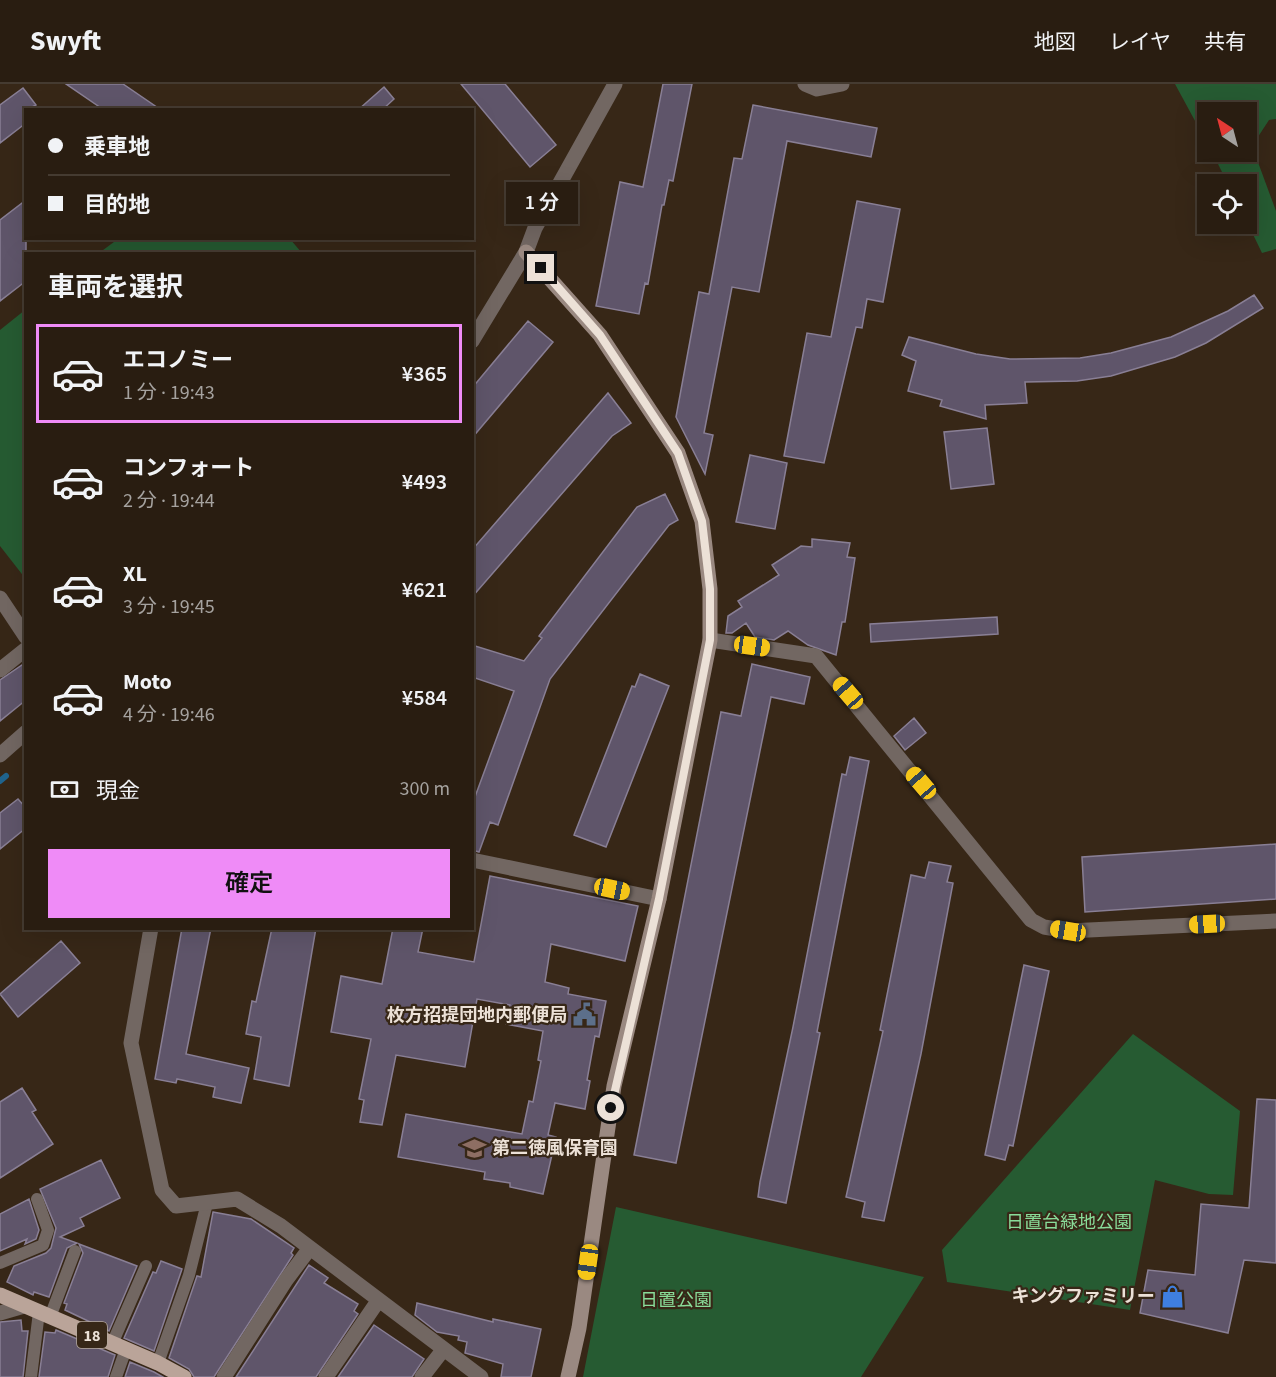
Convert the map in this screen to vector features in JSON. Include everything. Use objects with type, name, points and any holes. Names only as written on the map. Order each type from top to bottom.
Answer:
[{"type":"main road","name":"18","points":[[0,1295],[158,1363],[176,1375]]},
{"type":"street","points":[[474,338],[526,252],[535,228],[615,84]]},
{"type":"street","points":[[805,84],[817,88],[842,84]]},
{"type":"street","points":[[526,252],[600,335],[678,453],[702,521],[710,589],[710,640],[659,899],[614,1086],[579,1328],[568,1377]]},
{"type":"street","points":[[0,598],[24,634]]},
{"type":"street","points":[[710,640],[816,656],[932,795],[983,863],[1031,920],[1044,927],[1068,931],[1276,921]]},
{"type":"street","points":[[0,670],[24,651]]},
{"type":"street","points":[[0,754],[24,734]]},
{"type":"street","points":[[474,860],[659,899]]},
{"type":"street","points":[[151,930],[131,1043],[147,1131],[162,1191],[176,1206],[237,1199],[281,1226],[481,1377]]},
{"type":"street","points":[[224,1377],[286,1280],[310,1248]]},
{"type":"street","points":[[326,1377],[378,1301]]},
{"type":"street","points":[[0,1314],[24,1306]]},
{"type":"street","points":[[422,1377],[443,1350]]},
{"type":"lane","points":[[0,1263],[43,1245],[48,1230],[37,1199]]},
{"type":"lane","points":[[158,1363],[189,1275],[207,1203]]},
{"type":"lane","points":[[31,1377],[45,1314],[75,1251]]},
{"type":"lane","points":[[116,1377],[119,1347],[146,1266]]},
{"type":"green space","points":[[1175,84],[1276,84],[1276,119],[1269,120],[1257,138],[1257,102],[1197,102],[1197,125]]},
{"type":"green space","points":[[1257,160],[1276,211],[1276,249],[1262,253],[1253,234],[1257,234],[1257,174],[1223,174],[1217,162],[1257,162]]},
{"type":"green space","points":[[117,240],[291,240],[301,252],[100,252]]},
{"type":"green space","points":[[24,311],[24,577],[0,546],[0,330]]},
{"type":"green space","name":"日置台緑地公園","points":[[1133,1034],[1240,1111],[1233,1195],[1209,1194],[1155,1180],[1130,1310],[947,1282],[942,1250]]},
{"type":"green space","name":"日置公園","points":[[616,1207],[924,1277],[861,1377],[583,1377]]},
{"type":"building","points":[[66,84],[123,84],[158,108],[101,108]]},
{"type":"building","points":[[461,84],[505,84],[556,145],[530,167]]},
{"type":"building","points":[[663,84],[692,84],[673,181],[669,180],[664,205],[662,205],[648,284],[645,283],[639,314],[596,306],[620,182],[643,187]]},
{"type":"building","points":[[384,87],[394,99],[384,108],[360,108]]},
{"type":"building","points":[[23,88],[36,105],[24,108],[24,125],[0,143],[0,105]]},
{"type":"building","points":[[753,105],[877,128],[871,157],[787,141],[759,292],[732,287],[704,433],[713,435],[705,474],[676,417],[699,292],[709,294],[734,158],[742,159]]},
{"type":"building","points":[[857,201],[900,209],[883,302],[867,299],[862,328],[856,327],[824,463],[784,456],[807,333],[831,337]]},
{"type":"building","points":[[24,202],[26,252],[24,252],[24,283],[0,301],[0,220]]},
{"type":"building","points":[[1254,295],[1263,308],[1206,343],[1175,357],[1111,376],[1077,381],[1025,382],[1027,403],[985,405],[986,419],[940,406],[942,400],[908,391],[916,361],[902,355],[909,337],[976,354],[1010,359],[1080,358],[1111,353],[1171,337],[1228,311]]},
{"type":"building","points":[[528,321],[553,342],[474,436],[474,386]]},
{"type":"building","points":[[608,393],[631,423],[612,436],[474,595],[474,548]]},
{"type":"building","points":[[987,428],[994,484],[951,489],[944,432]]},
{"type":"building","points":[[750,455],[787,463],[775,529],[736,522]]},
{"type":"building","points":[[665,494],[678,520],[669,525],[550,679],[498,825],[490,822],[479,852],[474,851],[474,800],[514,691],[474,678],[474,646],[524,661],[542,638],[539,636],[637,507]]},
{"type":"building","points":[[812,539],[850,543],[847,557],[855,558],[845,622],[842,622],[836,655],[808,645],[788,631],[774,640],[755,637],[746,623],[732,633],[726,633],[728,616],[742,607],[738,601],[779,575],[772,565],[801,546],[812,547]]},
{"type":"building","points":[[997,617],[998,634],[871,642],[870,624]]},
{"type":"building","points":[[752,664],[810,677],[804,704],[771,697],[676,1163],[634,1155],[721,712],[741,716]]},
{"type":"building","points":[[22,665],[24,667],[24,702],[0,721],[0,680]]},
{"type":"building","points":[[640,674],[669,686],[606,847],[574,835],[632,686],[635,687]]},
{"type":"building","points":[[914,718],[926,733],[905,750],[894,736]]},
{"type":"building","points":[[850,757],[869,761],[817,1032],[820,1033],[786,1203],[758,1197],[760,1182],[793,1027],[842,774],[846,775]]},
{"type":"building","points":[[18,799],[24,806],[24,830],[0,849],[0,813]]},
{"type":"building","points":[[1276,844],[1276,899],[1085,912],[1082,857]]},
{"type":"building","points":[[929,862],[951,866],[947,882],[953,883],[921,1054],[884,1221],[862,1217],[865,1202],[846,1197],[883,1031],[880,1030],[911,875],[925,878]]},
{"type":"building","points":[[490,876],[638,906],[625,961],[551,944],[545,982],[569,988],[568,994],[606,1001],[599,1037],[595,1036],[587,1080],[590,1081],[585,1109],[555,1103],[548,1135],[556,1137],[543,1194],[510,1187],[510,1183],[484,1179],[485,1172],[398,1157],[406,1114],[522,1134],[529,1101],[533,1102],[541,1061],[538,1060],[543,1031],[506,1024],[510,1005],[477,999],[465,1067],[396,1055],[382,1125],[360,1122],[364,1100],[359,1099],[371,1039],[331,1032],[341,976],[382,984],[393,930],[423,930],[418,952],[474,962]]},
{"type":"building","points":[[182,930],[211,930],[186,1054],[249,1068],[241,1103],[213,1097],[215,1087],[177,1079],[176,1083],[155,1079]]},
{"type":"building","points":[[272,930],[316,930],[289,1086],[254,1079],[261,1037],[246,1034],[252,1001],[256,1002]]},
{"type":"building","points":[[61,941],[80,963],[18,1017],[0,994]]},
{"type":"building","points":[[1024,965],[1049,971],[1013,1146],[1009,1145],[1005,1160],[985,1155]]},
{"type":"building","points":[[22,1088],[36,1110],[32,1112],[53,1144],[0,1178],[0,1102]]},
{"type":"building","points":[[1257,1099],[1276,1100],[1276,1263],[1244,1260],[1228,1333],[1140,1313],[1148,1270],[1195,1275],[1201,1204],[1249,1208]]},
{"type":"building","points":[[101,1160],[120,1198],[80,1218],[84,1226],[60,1237],[77,1243],[67,1248],[49,1297],[34,1292],[33,1295],[7,1282],[14,1266],[46,1253],[51,1248],[56,1228],[40,1189]]},
{"type":"building","points":[[29,1199],[39,1230],[36,1239],[25,1244],[27,1239],[0,1251],[0,1214]]},
{"type":"building","points":[[213,1212],[251,1219],[294,1248],[291,1253],[293,1255],[214,1377],[194,1377],[189,1369],[169,1358],[197,1276],[201,1277]]},
{"type":"building","points":[[79,1244],[137,1266],[109,1331],[65,1310],[67,1304],[64,1303],[83,1253]]},
{"type":"building","points":[[161,1261],[182,1269],[154,1351],[124,1338],[153,1272],[156,1273]]},
{"type":"building","points":[[309,1265],[328,1278],[324,1283],[358,1304],[354,1311],[358,1314],[316,1377],[236,1377]]},
{"type":"building","points":[[417,1303],[493,1322],[493,1319],[541,1329],[531,1377],[501,1377],[503,1364],[465,1353],[467,1342],[458,1340],[459,1336],[437,1332],[415,1315]]},
{"type":"building","points":[[21,1320],[22,1331],[28,1331],[23,1377],[0,1377],[0,1322]]},
{"type":"building","points":[[374,1325],[424,1359],[412,1377],[338,1377]]},
{"type":"building","points":[[56,1330],[115,1355],[108,1377],[39,1377],[45,1332],[55,1333]]},
{"type":"building","points":[[130,1362],[154,1372],[163,1377],[125,1377]]},
{"type":"waterway","points":[[0,781],[6,776]]},
{"type":"place","name":"枚方招提団地内郵便局","points":[[585,1015]]},
{"type":"place","name":"第二徳風保育園","points":[[474,1148]]},
{"type":"place","name":"キングファミリー","points":[[1173,1296]]},
{"type":"route","points":[[541,268],[600,335],[678,453],[702,521],[710,589],[710,640],[659,899],[614,1086],[611,1108]]}]
